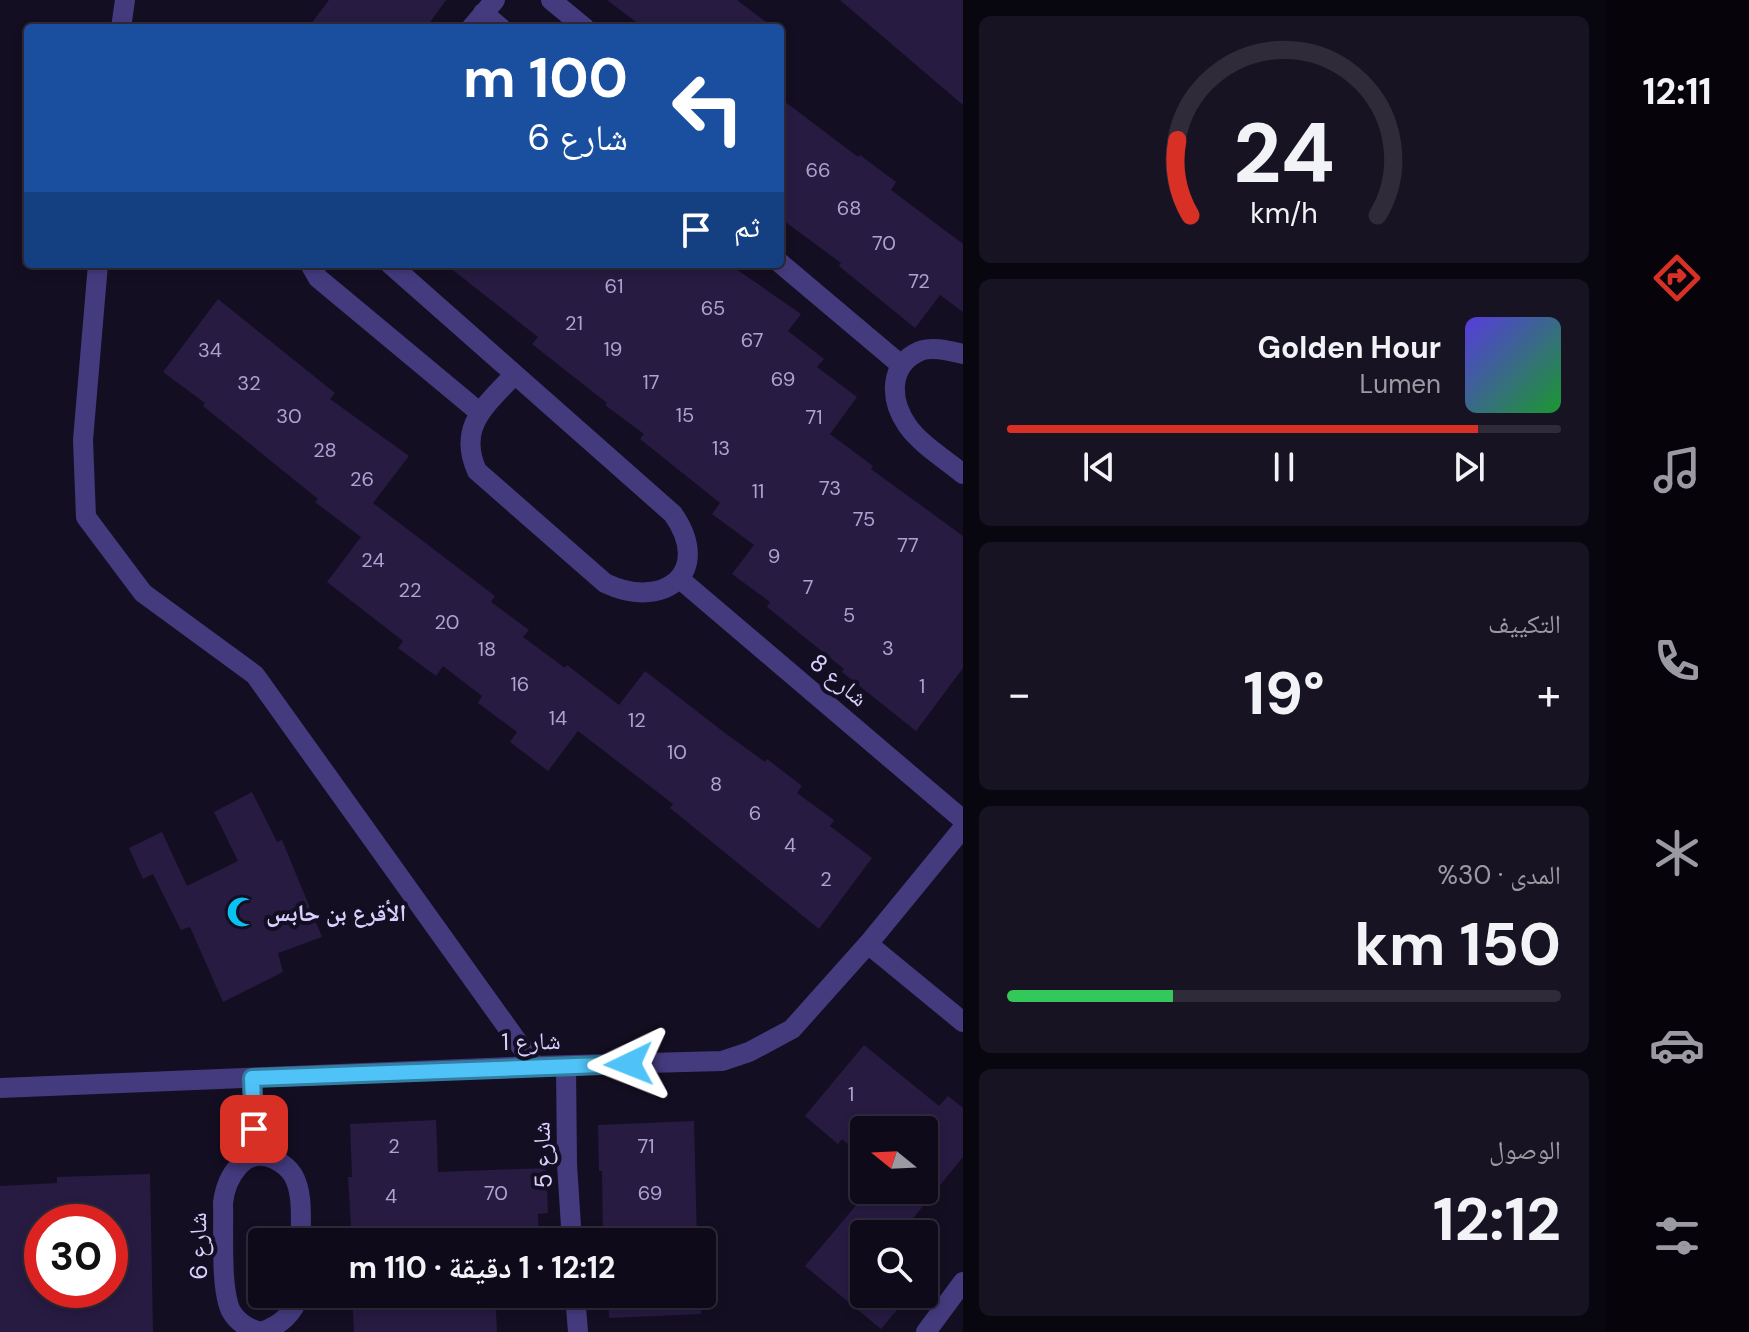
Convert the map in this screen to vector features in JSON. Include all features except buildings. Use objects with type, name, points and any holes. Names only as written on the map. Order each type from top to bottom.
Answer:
[{"type":"street","points":[[122,24],[125,0]]},
{"type":"street","points":[[551,0],[580,24]]},
{"type":"street","points":[[784,266],[901,365]]},
{"type":"street","points":[[98,268],[83,440],[86,517],[143,593],[255,675],[535,1066]]},
{"type":"street","points":[[312,268],[318,278],[479,412]]},
{"type":"street","points":[[394,268],[673,514],[684,530],[688,546],[681,580],[666,589],[647,594],[625,593],[605,583],[477,471],[470,456],[470,436],[479,412],[514,375]]},
{"type":"street","points":[[963,354],[940,349],[921,350],[901,365],[893,388],[896,407],[909,428],[963,474]]},
{"type":"street","name":"شارع 8","points":[[681,580],[963,820]]},
{"type":"street","name":"شارع 1","points":[[0,1088],[722,1061],[749,1052],[792,1029],[868,944],[963,828]]},
{"type":"street","points":[[868,944],[962,1018]]},
{"type":"street","name":"شارع 5","points":[[566,1066],[571,1228]]},
{"type":"street","points":[[252,1078],[255,1155],[270,1157],[284,1164],[293,1175],[300,1193],[301,1228]]},
{"type":"street","name":"شارع 6","points":[[255,1155],[242,1162],[225,1189],[225,1292],[230,1309],[240,1323],[261,1332],[274,1328],[287,1318],[292,1308]]},
{"type":"street","points":[[932,1329],[963,1282]]},
{"type":"street","points":[[576,1308],[578,1332]]},
{"type":"place","name":"الأقرع بن حابس","points":[[242,912]]},
{"type":"route","points":[[254,1129],[252,1078],[629,1064]]}]
